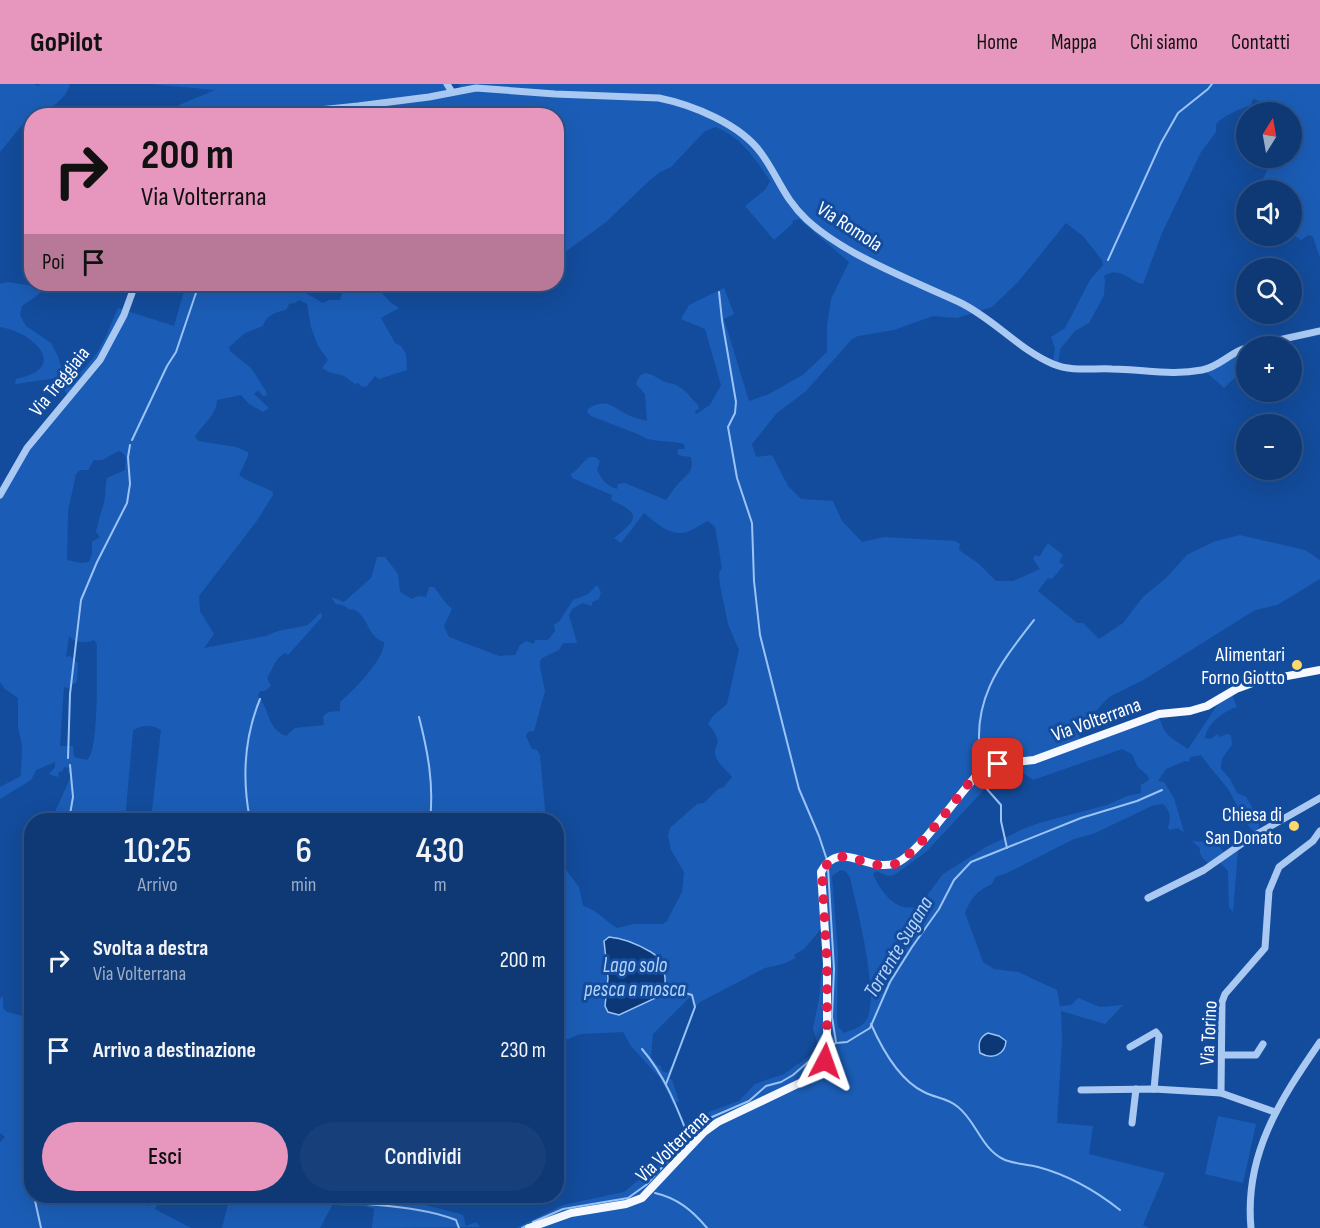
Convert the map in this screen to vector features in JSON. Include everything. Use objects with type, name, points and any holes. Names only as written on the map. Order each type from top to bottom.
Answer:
[{"type":"main road","name":"Via Volterrana","points":[[529,1228],[570,1213],[626,1204],[642,1197],[704,1132],[718,1122],[820,1071],[827,1051],[827,963],[822,872],[832,858],[842,856],[878,866],[899,863],[921,842],[983,769],[998,764],[1034,760],[1160,714],[1190,711],[1207,706],[1236,689],[1255,682],[1320,670]]},
{"type":"street","points":[[339,108],[452,92],[447,84]]},
{"type":"street","name":"Via Romola","points":[[452,92],[476,88],[659,98],[683,104],[710,116],[738,130],[760,152],[790,203],[809,222],[870,261],[978,312],[1026,349],[1053,364],[1079,369],[1113,369],[1163,374],[1204,370],[1236,354]]},
{"type":"street","name":"Via Treggiaia","points":[[0,495],[27,448],[100,360],[124,315],[132,291]]},
{"type":"street","name":"Via Romola","points":[[1301,336],[1320,332]]},
{"type":"street","points":[[1148,898],[1204,870],[1250,838],[1320,798]]},
{"type":"street","name":"Via Torino","points":[[1221,1092],[1222,1002],[1225,994],[1264,948],[1269,891],[1279,867],[1313,841],[1320,831]]},
{"type":"street","points":[[1130,1047],[1150,1034],[1156,1032],[1159,1036],[1154,1089]]},
{"type":"street","points":[[1251,1228],[1249,1207],[1251,1181],[1275,1112],[1295,1077],[1320,1042]]},
{"type":"street","points":[[1223,1055],[1256,1055],[1263,1044]]},
{"type":"street","points":[[1132,1123],[1136,1089]]},
{"type":"street","points":[[1081,1090],[1154,1089],[1221,1092],[1275,1112]]},
{"type":"shaded area","points":[[0,84],[35,84],[37,86],[70,84],[65,95],[48,108],[24,108],[24,123],[0,152]]},
{"type":"shaded area","points":[[150,84],[445,84],[452,92],[462,90],[459,84],[1320,84],[1320,257],[1313,237],[1309,235],[1302,239],[1302,180],[1262,180],[1269,168],[1302,168],[1302,102],[1261,102],[1253,99],[1252,102],[1236,102],[1236,111],[1216,124],[1216,132],[1201,152],[1162,233],[1143,284],[1119,273],[1109,273],[1104,276],[1104,295],[1101,301],[1089,323],[1075,331],[1060,349],[1058,366],[1053,364],[1055,348],[1051,337],[1065,328],[1090,280],[1103,265],[1102,260],[1083,236],[1066,223],[1018,282],[992,307],[957,318],[933,316],[894,330],[852,339],[806,391],[777,413],[752,444],[756,457],[772,455],[788,486],[801,499],[833,501],[842,521],[862,542],[884,537],[955,541],[960,544],[959,550],[979,564],[996,581],[1013,581],[1040,569],[1033,559],[1035,555],[1039,557],[1048,543],[1063,555],[1059,562],[1064,565],[1052,579],[1048,578],[1038,591],[1077,623],[1083,623],[1099,639],[1123,623],[1143,597],[1166,578],[1187,555],[1213,542],[1240,535],[1305,550],[1320,560],[1320,579],[1277,605],[1255,610],[1145,679],[1109,697],[1081,727],[1079,741],[1159,714],[1165,731],[1188,749],[1218,704],[1232,695],[1237,707],[1217,718],[1209,727],[1205,738],[1211,739],[1217,734],[1220,737],[1231,735],[1232,745],[1222,759],[1221,769],[1230,779],[1237,793],[1246,797],[1260,821],[1257,834],[1243,818],[1228,789],[1201,755],[1190,757],[1189,762],[1185,761],[1166,769],[1158,781],[1164,782],[1174,798],[1184,832],[1177,828],[1170,830],[1168,810],[1163,804],[1154,805],[1093,834],[1074,839],[995,877],[992,884],[983,889],[969,903],[965,913],[983,962],[994,969],[1018,972],[1057,990],[1060,1006],[1071,1005],[1078,998],[1100,1007],[1123,1005],[1105,1024],[1061,1011],[1062,1039],[1057,1123],[1093,1126],[1089,1154],[1165,1173],[1143,1225],[1149,1228],[516,1228],[563,1205],[624,1192],[672,1153],[703,1114],[739,1101],[755,1084],[784,1074],[819,1049],[813,1028],[819,999],[824,946],[821,929],[804,949],[794,955],[796,958],[765,968],[700,1002],[695,1007],[694,998],[691,996],[653,1034],[651,1057],[657,1065],[661,1066],[661,1070],[667,1073],[676,1060],[669,1078],[672,1080],[679,1101],[673,1104],[661,1079],[631,1046],[623,1032],[581,1034],[564,1040],[564,869],[579,887],[583,906],[596,912],[617,928],[634,924],[663,924],[667,921],[682,892],[684,872],[671,850],[668,836],[670,828],[697,804],[704,803],[718,789],[724,787],[732,777],[717,760],[715,752],[717,736],[708,724],[713,716],[727,704],[739,650],[728,624],[720,585],[719,573],[722,568],[715,527],[708,521],[687,532],[669,531],[644,513],[621,543],[614,538],[632,521],[632,512],[611,500],[612,495],[572,478],[571,474],[592,457],[600,461],[597,470],[610,486],[617,489],[618,484],[625,483],[666,500],[691,469],[691,457],[677,454],[678,449],[685,449],[684,444],[644,438],[591,416],[587,412],[588,409],[595,405],[609,404],[630,416],[647,421],[645,394],[636,384],[638,378],[644,374],[683,389],[698,405],[699,409],[695,411],[696,414],[710,405],[721,385],[705,329],[681,319],[689,305],[724,288],[734,314],[724,319],[749,401],[769,394],[804,374],[827,352],[827,326],[831,299],[849,262],[799,219],[792,221],[793,223],[774,240],[745,206],[765,190],[770,181],[740,142],[715,127],[704,132],[671,167],[650,180],[606,222],[564,253],[564,108],[175,108],[215,90]],"holes":[[[1122,749],[1132,754],[1137,766],[1148,776],[1149,780],[1141,785],[1141,793],[1127,796],[1107,805],[1039,823],[986,847],[943,874],[919,906],[903,907],[890,900],[873,874],[876,871],[888,876],[894,875],[926,852],[998,776],[1023,773],[1033,780]],[[841,870],[850,877],[862,930],[871,994],[865,1022],[844,1033],[838,1027],[837,1017],[838,953],[832,876]],[[619,938],[652,952],[662,995],[619,1015],[605,1006],[608,978],[604,950]]]},
{"type":"shaded area","points":[[8,282],[24,285],[24,291],[42,291],[22,306],[20,315],[26,326],[51,343],[62,370],[74,378],[96,354],[118,308],[174,326],[184,291],[302,291],[323,303],[329,300],[340,300],[343,291],[380,291],[399,308],[381,318],[395,343],[401,346],[406,354],[407,370],[379,379],[375,376],[366,387],[322,368],[328,360],[318,346],[311,327],[307,304],[299,300],[289,304],[286,310],[271,315],[263,326],[245,333],[229,347],[230,351],[251,368],[267,393],[263,396],[258,390],[254,394],[269,408],[263,412],[249,404],[241,395],[217,400],[212,415],[195,437],[198,441],[236,447],[248,452],[239,475],[273,492],[273,495],[256,522],[199,596],[200,611],[214,634],[204,648],[308,625],[321,612],[322,617],[288,655],[285,653],[276,661],[267,678],[271,686],[265,691],[260,691],[258,696],[272,724],[286,736],[295,728],[324,725],[323,717],[328,712],[340,711],[340,702],[360,683],[379,657],[384,642],[374,635],[358,612],[336,604],[331,597],[344,602],[371,578],[377,557],[385,557],[398,574],[400,592],[412,599],[418,596],[426,597],[429,587],[434,587],[452,609],[444,626],[449,637],[499,656],[515,655],[520,645],[526,641],[534,644],[535,640],[548,640],[555,631],[554,624],[559,622],[573,600],[588,594],[597,585],[601,592],[599,599],[592,602],[592,606],[583,603],[572,609],[569,615],[577,643],[563,643],[559,650],[540,661],[545,691],[534,731],[528,732],[526,736],[532,749],[537,750],[540,755],[545,813],[152,813],[161,730],[147,726],[133,731],[126,813],[55,813],[72,774],[68,773],[69,768],[64,767],[62,772],[59,771],[58,777],[49,774],[55,767],[55,762],[36,770],[31,780],[0,799],[0,787],[21,776],[22,744],[18,728],[18,698],[5,689],[0,682],[0,495],[27,448],[68,396],[57,378],[15,384],[16,379],[32,374],[41,367],[44,359],[41,351],[24,336],[0,327],[0,284]],"holes":[[[119,451],[125,456],[125,470],[107,478],[105,500],[96,532],[100,537],[92,542],[89,562],[67,560],[68,511],[76,474],[80,470],[88,470],[94,460],[102,460]],[[69,636],[81,642],[94,640],[97,644],[97,706],[94,741],[87,760],[74,757],[73,746],[60,746],[64,687],[68,688],[77,682],[78,663],[70,656],[66,657]]]},
{"type":"shaded area","points":[[1236,352],[1236,377],[1224,388],[1204,370]]},
{"type":"shaded area","points":[[1213,838],[1226,855],[1238,850],[1233,912],[1229,907],[1228,871],[1218,860],[1210,865],[1204,860],[1200,848],[1192,841],[1205,842]]},
{"type":"shaded area","points":[[3,996],[3,1008],[7,1012],[24,1016],[24,1203],[142,1203],[148,1206],[150,1203],[158,1203],[155,1209],[191,1228],[0,1228],[0,1142],[5,1137],[0,1133],[0,999]]},
{"type":"shaded area","points":[[1218,1116],[1256,1124],[1243,1183],[1205,1174]]},
{"type":"shaded area","points":[[228,1203],[417,1203],[463,1215],[466,1226],[476,1222],[480,1227],[372,1228],[374,1209],[333,1204],[320,1228],[222,1228]]},
{"type":"water","name":"Lago solo pesca a mosca","points":[[609,937],[630,942],[651,952],[659,960],[665,978],[662,995],[619,1015],[608,1012],[605,1006],[608,978],[604,941]]},
{"type":"water","points":[[988,1033],[1006,1041],[1003,1050],[997,1055],[989,1056],[980,1053],[980,1041]]},
{"type":"waterway","points":[[1108,260],[1161,143],[1178,113],[1212,84]]},
{"type":"waterway","points":[[132,440],[176,352],[197,291]]},
{"type":"waterway","points":[[719,292],[736,402],[735,413],[728,427],[737,478],[752,523],[754,581],[760,635],[799,789],[827,860]]},
{"type":"waterway","points":[[68,758],[70,694],[81,600],[97,562],[127,503],[130,484],[128,457],[130,445]]},
{"type":"waterway","points":[[982,765],[979,743],[983,704],[998,670],[1034,620]]},
{"type":"waterway","points":[[249,813],[246,759],[251,729],[260,699]]},
{"type":"waterway","points":[[419,717],[429,768],[430,813]]},
{"type":"waterway","points":[[70,765],[73,797],[70,813]]},
{"type":"waterway","points":[[983,776],[986,788],[1001,805],[1001,821],[1007,848]]},
{"type":"waterway","name":"Torrente Sugana","points":[[828,1047],[836,1043],[847,1042],[870,1028],[890,982],[939,909],[954,880],[971,862],[1081,818],[1137,801],[1162,790]]},
{"type":"waterway","points":[[828,868],[834,969],[832,1017],[836,1042]]},
{"type":"waterway","points":[[666,1084],[695,1007],[692,995],[679,991]]},
{"type":"waterway","points":[[871,1024],[899,1072],[915,1087],[958,1107],[970,1119],[995,1154],[1007,1161],[1049,1170],[1071,1179],[1120,1210]]},
{"type":"waterway","points":[[642,1049],[664,1080],[689,1138]]},
{"type":"waterway","name":"Torrente Sugana","points":[[533,1222],[563,1209],[628,1198],[646,1185],[693,1133],[712,1117],[749,1101],[766,1086],[781,1082],[793,1075],[823,1049]]},
{"type":"waterway","points":[[655,1193],[684,1206],[707,1228]]},
{"type":"waterway","points":[[36,1203],[41,1228]]},
{"type":"waterway","points":[[348,1203],[401,1207],[435,1213],[456,1220],[459,1228]]},
{"type":"waterway","name":"Torrente Sugana","points":[[522,1228],[528,1225]]},
{"type":"place","name":"Alimentari Forno Giotto","points":[[1297,665]]},
{"type":"place","name":"Chiesa di San Donato","points":[[1294,826]]},
{"type":"route","points":[[825,1061],[827,963],[822,872],[826,864],[832,858],[842,856],[878,866],[899,863],[921,842],[974,777],[983,769],[998,764]]}]
